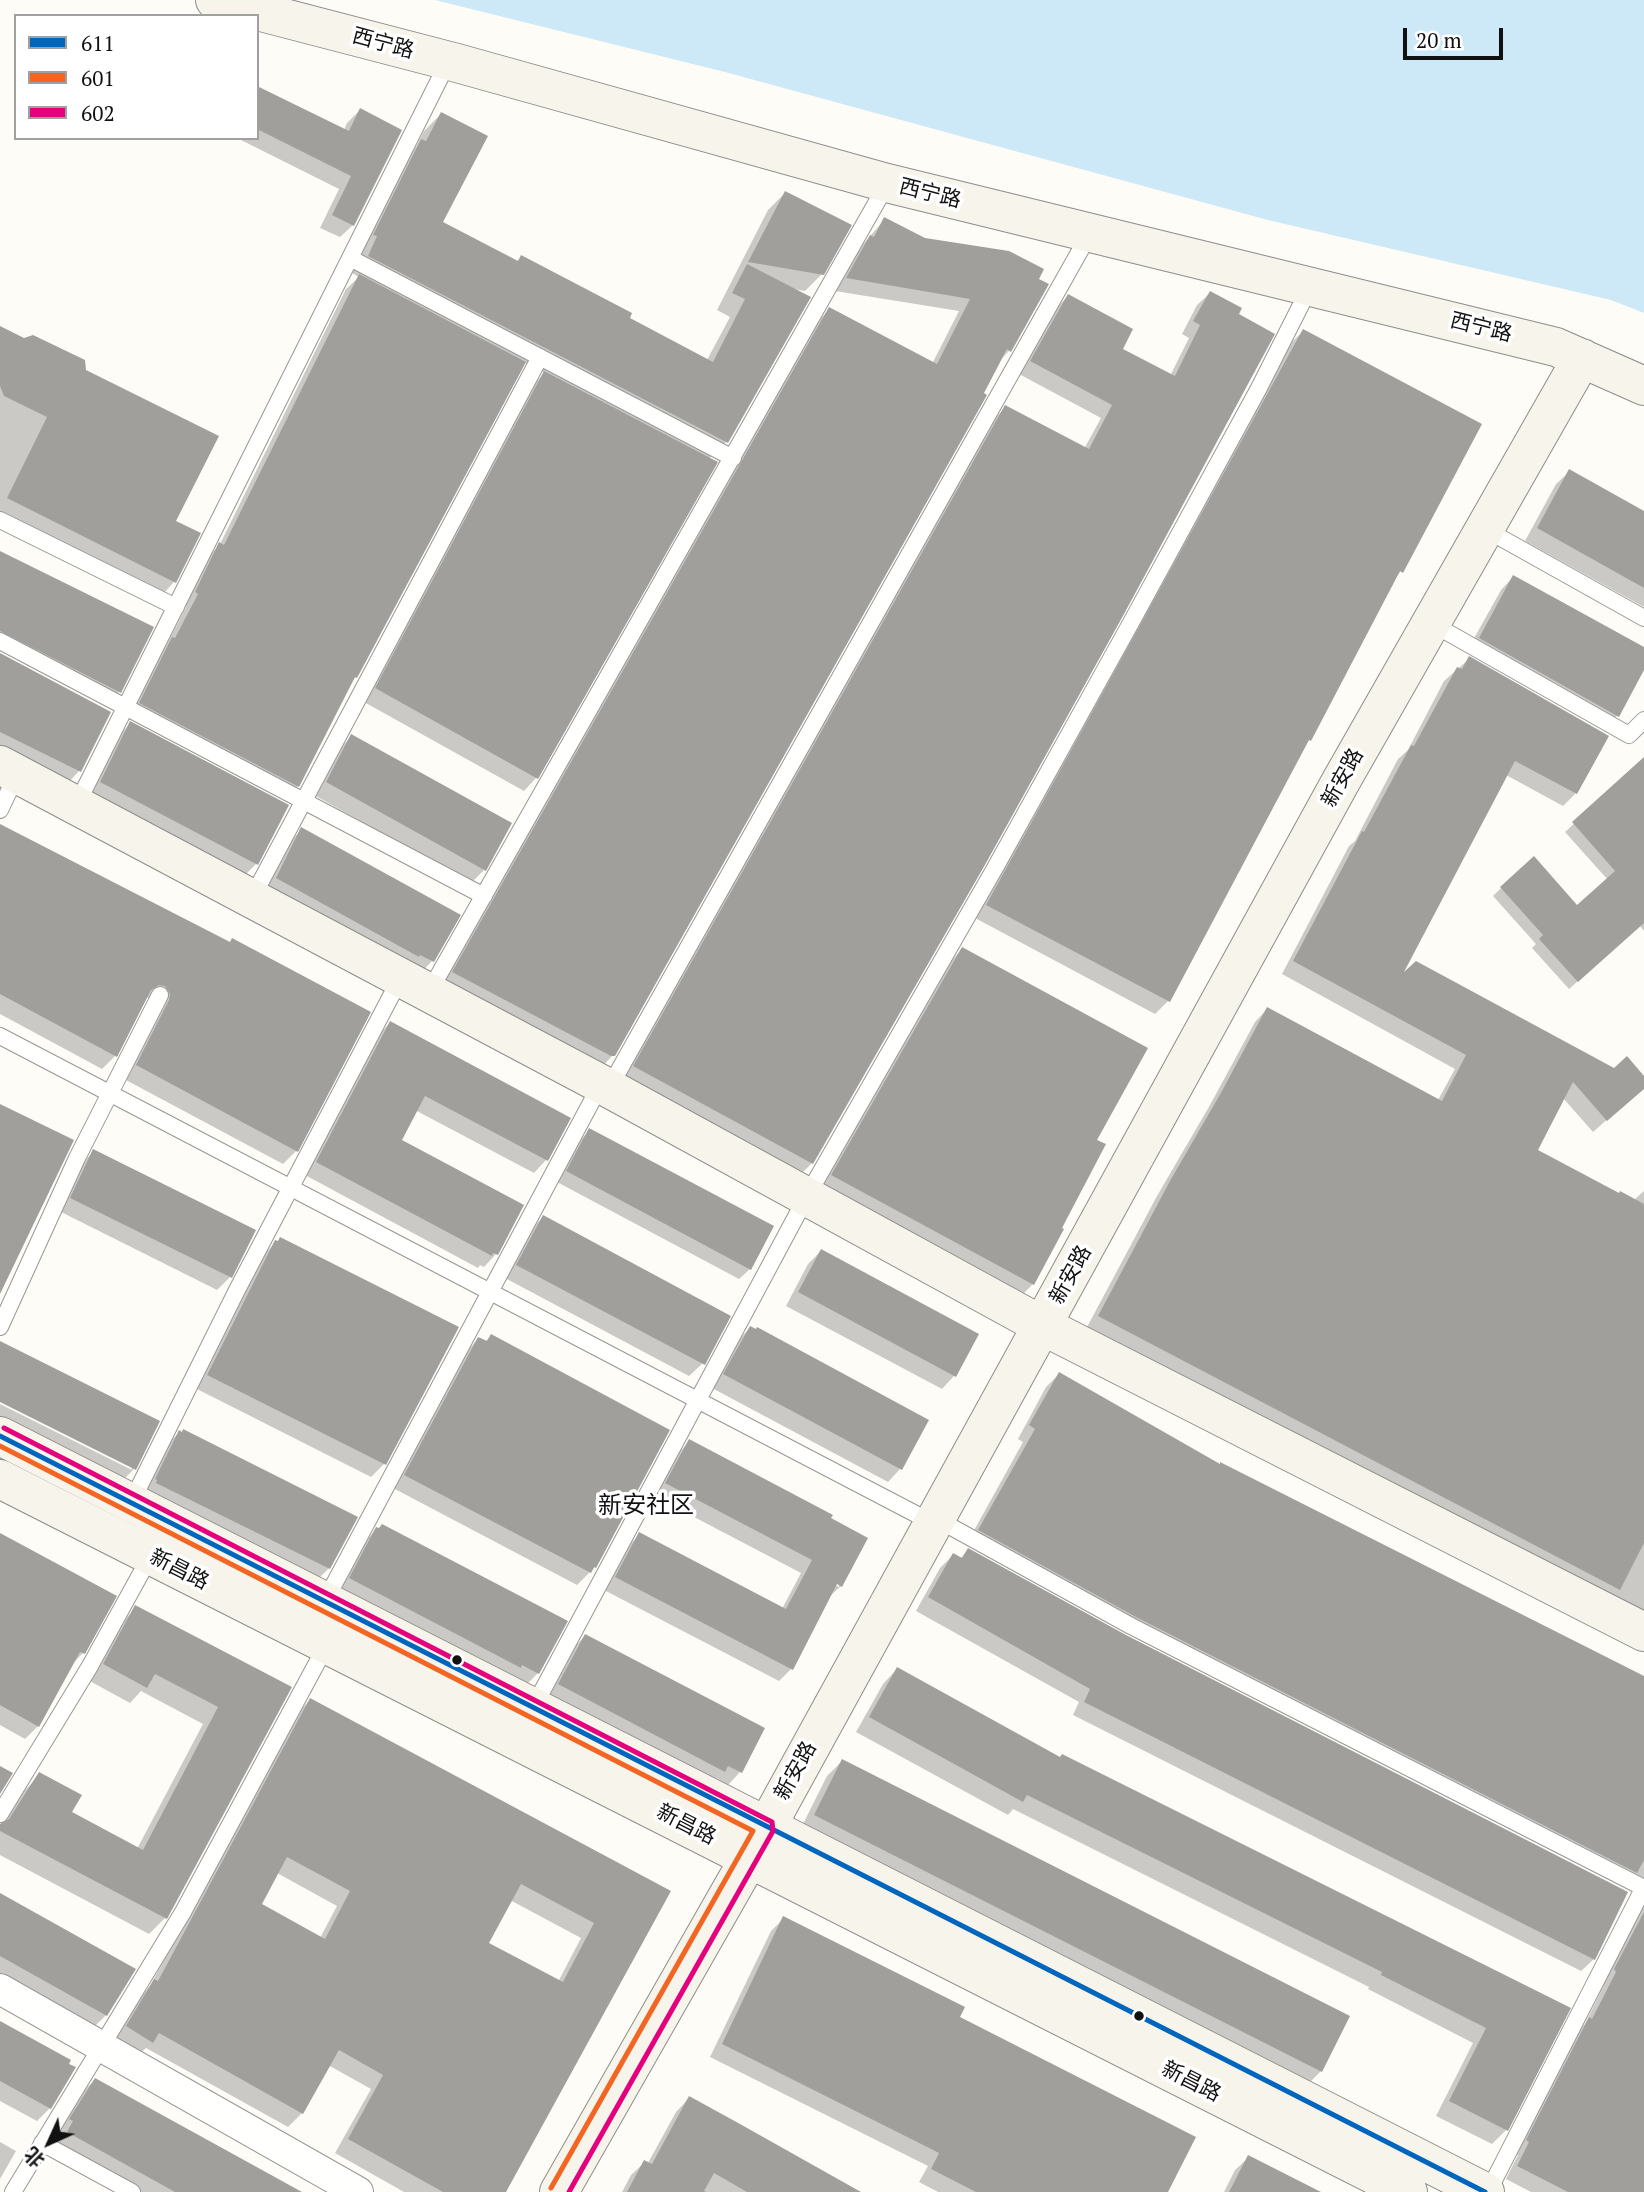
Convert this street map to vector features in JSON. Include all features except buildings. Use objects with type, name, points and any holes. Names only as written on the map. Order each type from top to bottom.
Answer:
[{"type":"street","name":"西宁路","points":[[215,0],[449,60],[887,183],[1556,346],[1644,386]]},
{"type":"street","name":"新安路","points":[[559,2192],[1043,1326],[1341,781],[1582,358]]},
{"type":"street","points":[[9,770],[605,1086],[1043,1326],[1644,1632]]},
{"type":"street","name":"新昌路","points":[[0,1436],[533,1707],[757,1842],[1408,2192]]},
{"type":"street","name":"新昌路","points":[[0,1479],[326,1646],[757,1842],[1487,2192]]},
{"type":"street","points":[[0,1989],[358,2192]]},
{"type":"lane","points":[[76,806],[449,60]]},
{"type":"lane","points":[[131,1503],[291,1188],[415,984],[484,896],[887,183]]},
{"type":"lane","points":[[325,1601],[490,1292],[605,1086],[1090,233]]},
{"type":"lane","points":[[350,258],[733,458]]},
{"type":"lane","points":[[533,1707],[807,1196],[995,868],[1133,619],[1259,388],[1310,287]]},
{"type":"lane","points":[[252,898],[540,357]]},
{"type":"lane","points":[[0,520],[176,607]]},
{"type":"lane","points":[[1485,529],[1644,618]]},
{"type":"lane","points":[[1430,623],[1629,735],[1644,720]]},
{"type":"lane","points":[[0,642],[484,896]]},
{"type":"lane","points":[[0,810],[9,770]]},
{"type":"lane","points":[[0,1327],[55,1205],[160,995]]},
{"type":"lane","points":[[0,1036],[1131,1626],[1644,1888],[1487,2192]]},
{"type":"lane","points":[[0,1814],[90,1666],[151,1555]]},
{"type":"lane","points":[[13,2192],[183,1912],[326,1646]]},
{"type":"lane","points":[[43,2143],[132,2192]]},
{"type":"water","points":[[435,0],[1644,0],[1644,313],[1611,300],[1268,220],[725,72]]},
{"type":"transit line","name":"602","points":[[4,1428],[772,1822],[773,1831],[569,2192]]},
{"type":"transit line","name":"611","points":[[0,1436],[1485,2192]]},
{"type":"transit line","name":"601","points":[[0,1446],[753,1831],[551,2188]]},
{"type":"district","name":"新安社区","points":[[646,1506]]}]
